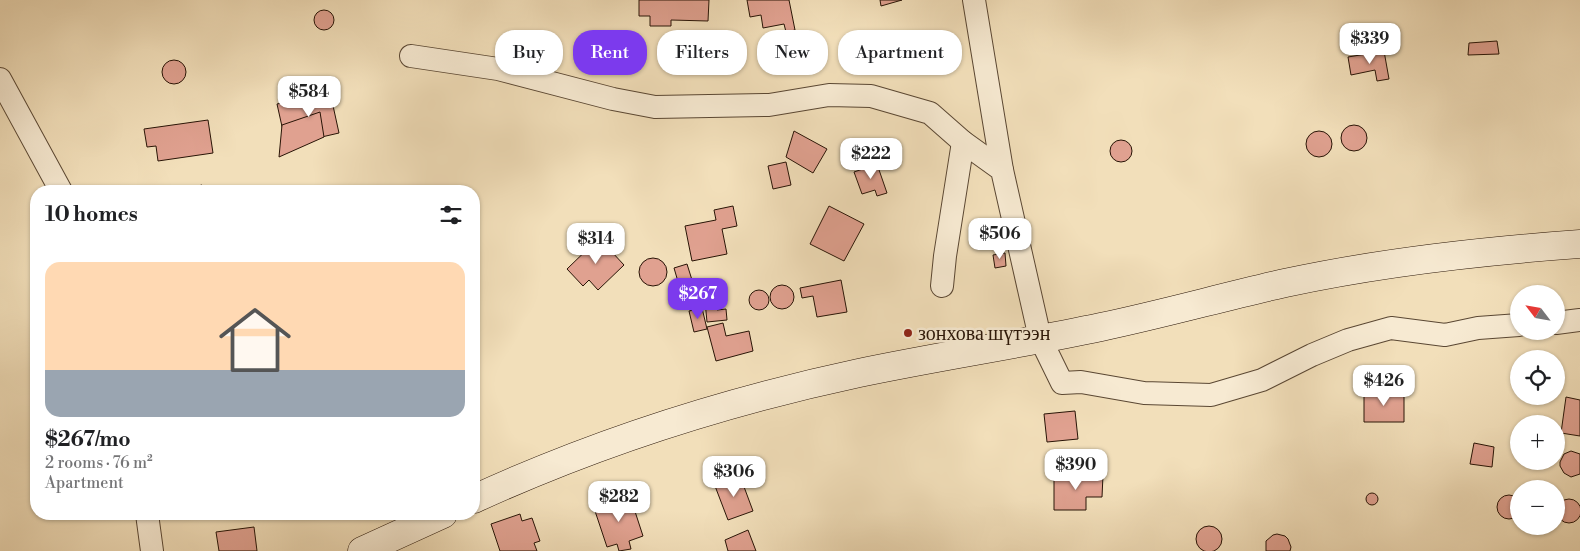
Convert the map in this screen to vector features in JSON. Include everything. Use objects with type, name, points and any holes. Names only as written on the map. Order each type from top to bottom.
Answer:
[{"type":"main road","points":[[480,497],[527,475],[624,438],[738,403],[858,373],[1101,327],[1306,280],[1410,262],[1580,244]]},
{"type":"main road","points":[[362,551],[430,520]]},
{"type":"street","points":[[974,0],[1002,170],[1040,338],[1062,383],[1082,382],[1144,393],[1211,395],[1262,380],[1312,355],[1348,340],[1391,328],[1445,334],[1510,325]]},
{"type":"street","points":[[411,56],[498,69],[655,108],[769,105],[829,94],[871,96],[930,114],[963,142],[1002,170]]},
{"type":"street","points":[[0,79],[58,185]]},
{"type":"street","points":[[942,286],[963,142]]},
{"type":"street","points":[[1565,322],[1580,320]]},
{"type":"street","points":[[147,520],[152,551]]},
{"type":"building","points":[[639,0],[709,0],[708,21],[671,20],[671,26],[650,26],[650,16],[639,16]]},
{"type":"building","points":[[747,0],[789,0],[795,30],[786,30],[784,24],[763,28],[761,15],[750,17]]},
{"type":"building","points":[[880,0],[902,0],[881,6]]},
{"type":"building","points":[[324,10],[331,13],[334,20],[331,27],[324,30],[317,27],[314,20],[317,13]]},
{"type":"building","points":[[1497,41],[1499,54],[1468,55],[1469,43]]},
{"type":"building","points":[[1384,51],[1389,79],[1377,81],[1375,70],[1351,75],[1348,57]]},
{"type":"building","points":[[174,60],[182,64],[186,72],[182,80],[174,84],[166,80],[162,72],[166,64]]},
{"type":"building","points":[[330,92],[339,133],[300,142],[299,137],[285,140],[277,104]]},
{"type":"building","points":[[320,112],[324,137],[279,157],[282,125]]},
{"type":"building","points":[[208,120],[213,153],[158,161],[156,146],[147,147],[144,129]]},
{"type":"building","points":[[1354,125],[1363,129],[1367,138],[1363,147],[1354,151],[1345,147],[1341,138],[1345,129]]},
{"type":"building","points":[[794,131],[827,149],[813,173],[786,157]]},
{"type":"building","points":[[1319,131],[1328,135],[1332,144],[1328,153],[1319,157],[1310,153],[1306,144],[1310,135]]},
{"type":"building","points":[[1121,140],[1129,143],[1132,151],[1129,159],[1121,162],[1113,159],[1110,151],[1113,143]]},
{"type":"building","points":[[786,162],[791,185],[773,189],[768,166]]},
{"type":"building","points":[[877,164],[887,193],[877,196],[875,190],[862,194],[854,172]]},
{"type":"building","points":[[733,206],[737,226],[722,229],[727,254],[692,261],[685,226],[716,220],[714,210]]},
{"type":"building","points":[[829,206],[864,224],[844,261],[810,244]]},
{"type":"building","points":[[599,238],[624,265],[598,290],[589,280],[583,286],[567,269]]},
{"type":"building","points":[[1005,253],[1006,266],[995,268],[993,255]]},
{"type":"building","points":[[653,258],[663,262],[667,272],[663,282],[653,286],[643,282],[639,272],[643,262]]},
{"type":"building","points":[[687,264],[692,280],[679,285],[674,268]]},
{"type":"building","points":[[841,280],[847,312],[817,317],[813,296],[802,298],[800,288]]},
{"type":"building","points":[[782,285],[790,289],[794,297],[790,305],[782,309],[774,305],[770,297],[774,289]]},
{"type":"building","points":[[692,289],[698,302],[689,306],[683,293]]},
{"type":"building","points":[[755,290],[763,290],[769,296],[769,304],[763,310],[755,310],[749,304],[749,296]]},
{"type":"building","points":[[716,300],[717,310],[726,309],[727,320],[707,322],[705,301]]},
{"type":"building","points":[[702,308],[707,329],[694,332],[689,311]]},
{"type":"building","points":[[723,323],[726,336],[749,331],[753,351],[716,361],[707,327]]},
{"type":"building","points":[[1404,391],[1404,422],[1364,422],[1364,392]]},
{"type":"building","points":[[1566,397],[1580,400],[1580,436],[1565,434]]},
{"type":"building","points":[[1075,411],[1078,439],[1047,442],[1044,414]]},
{"type":"building","points":[[1474,443],[1494,447],[1492,467],[1470,464]]},
{"type":"building","points":[[1571,451],[1580,454],[1580,474],[1571,477],[1564,473],[1562,470],[1565,470],[1565,454]]},
{"type":"building","points":[[1054,474],[1103,475],[1102,497],[1086,497],[1086,510],[1054,510]]},
{"type":"building","points":[[740,476],[753,511],[728,520],[715,486]]},
{"type":"building","points":[[1370,493],[1374,493],[1378,499],[1374,505],[1370,505],[1366,501],[1366,497]]},
{"type":"building","points":[[1509,495],[1509,519],[1500,516],[1497,507],[1500,498]]},
{"type":"building","points":[[630,496],[643,536],[629,541],[631,549],[619,551],[617,544],[607,547],[594,508]]},
{"type":"building","points":[[1565,499],[1574,499],[1581,506],[1581,516],[1578,520],[1574,523],[1565,523]]},
{"type":"building","points":[[520,514],[522,521],[532,518],[540,541],[534,543],[537,551],[500,551],[491,524]]},
{"type":"building","points":[[1209,526],[1218,530],[1222,539],[1218,548],[1209,552],[1200,548],[1196,539],[1200,530]]},
{"type":"building","points":[[254,527],[257,551],[219,551],[216,532]]},
{"type":"building","points":[[748,530],[756,551],[728,551],[725,540]]},
{"type":"building","points":[[1277,534],[1288,539],[1291,547],[1290,551],[1266,551],[1266,541]]},
{"type":"place","name":"зонхова шүтээн","points":[[908,333]]}]
